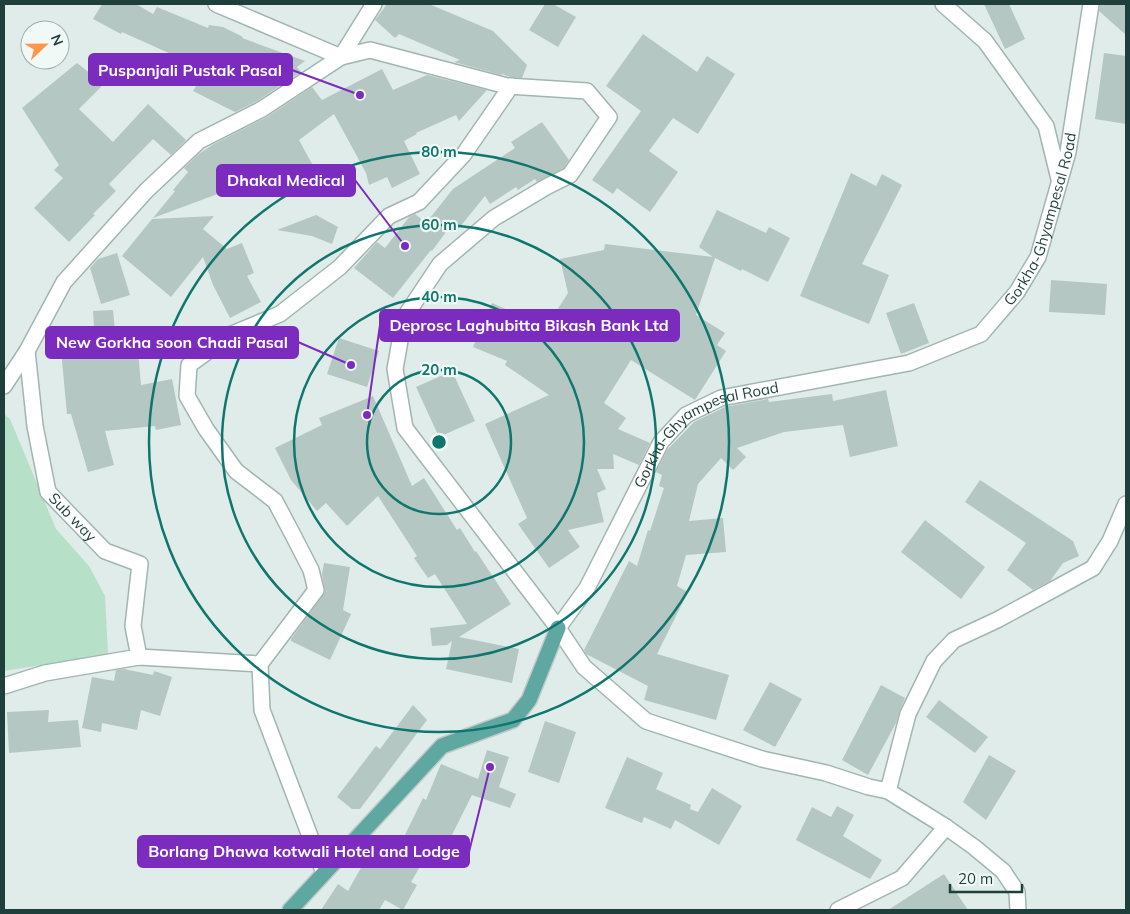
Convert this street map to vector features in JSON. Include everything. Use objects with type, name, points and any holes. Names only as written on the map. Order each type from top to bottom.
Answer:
[{"type":"main road","name":"Gorkha-Ghyampesal Road","points":[[290,910],[442,746],[513,720],[529,700],[558,628]]},
{"type":"street","points":[[216,4],[341,57]]},
{"type":"street","points":[[341,57],[374,4]]},
{"type":"street","points":[[943,4],[985,41],[1046,126],[1060,181]]},
{"type":"street","name":"Gorkha-Ghyampesal Road","points":[[558,628],[587,588],[661,442],[686,415],[721,398],[908,363],[981,334],[1017,292],[1038,257],[1068,152],[1091,4]]},
{"type":"street","points":[[4,386],[27,352],[64,282],[152,184],[199,141],[262,110],[341,57],[370,50],[512,86],[587,91],[609,117],[570,175],[494,218],[440,264],[404,318],[394,369],[405,428],[558,628],[584,666],[646,721],[762,759],[826,773],[888,791],[946,826],[1003,871],[1017,892],[1018,910]]},
{"type":"street","points":[[324,874],[262,710],[260,664],[316,590],[311,570],[275,501],[236,472],[206,429],[187,396],[189,365],[232,334],[280,314],[340,267],[389,216],[419,202],[464,154],[512,86]]},
{"type":"street","name":"Sub way","points":[[27,352],[35,426],[48,492],[104,551],[140,564],[133,626],[139,657]]},
{"type":"street","points":[[888,791],[908,714],[934,661],[954,640],[997,620],[1093,568],[1110,541],[1126,504]]},
{"type":"street","points":[[4,686],[44,673],[139,657],[260,664]]},
{"type":"street","points":[[838,910],[902,878],[946,826]]},
{"type":"green space","points":[[4,414],[10,419],[56,529],[89,566],[105,596],[108,653],[104,655],[4,671]]},
{"type":"building","points":[[102,4],[136,4],[153,14],[157,7],[208,28],[209,25],[223,27],[242,38],[305,61],[297,67],[301,72],[257,101],[235,112],[193,91],[198,83],[167,69],[167,61],[171,54],[122,32],[121,34],[93,19]]},
{"type":"building","points":[[387,4],[429,4],[493,31],[527,65],[522,78],[501,75],[454,62],[460,60],[399,34],[395,38],[375,20]]},
{"type":"building","points":[[545,4],[553,4],[576,17],[558,47],[529,30]]},
{"type":"building","points":[[984,4],[1009,4],[1025,39],[1005,49]]},
{"type":"building","points":[[1100,4],[1126,4],[1126,35],[1099,11]]},
{"type":"building","points":[[643,34],[697,72],[707,56],[735,74],[698,134],[673,118],[649,151],[678,172],[650,212],[617,188],[613,194],[592,180],[641,111],[606,86]]},
{"type":"building","points":[[1104,53],[1126,56],[1126,124],[1095,119]]},
{"type":"building","points":[[77,63],[104,84],[79,109],[113,142],[148,104],[186,140],[171,155],[153,139],[109,184],[116,191],[69,242],[34,208],[63,178],[54,170],[59,165],[22,108]]},
{"type":"building","points":[[382,69],[393,90],[427,75],[487,90],[459,121],[456,115],[416,133],[404,141],[420,174],[392,188],[387,177],[369,185],[366,173],[334,114],[299,140],[323,184],[287,193],[277,172],[153,218],[188,172],[184,168],[200,153],[267,117],[312,87],[322,100]]},
{"type":"building","points":[[542,122],[569,160],[564,168],[537,182],[535,179],[518,190],[516,187],[490,204],[485,196],[455,233],[449,228],[393,298],[354,268],[377,242],[385,248],[409,217],[415,214],[426,223],[453,189],[515,148],[511,142]]},
{"type":"building","points":[[851,173],[876,186],[882,174],[902,185],[862,264],[889,275],[869,324],[800,296]]},
{"type":"building","points":[[717,210],[766,233],[769,227],[790,238],[768,282],[715,258],[696,315],[725,333],[717,345],[726,351],[695,400],[631,360],[604,403],[626,418],[618,429],[650,443],[639,465],[613,454],[614,469],[597,469],[606,489],[597,493],[604,522],[568,530],[580,547],[549,568],[518,524],[527,518],[485,424],[549,395],[505,365],[507,361],[473,347],[492,303],[533,321],[538,315],[549,323],[568,293],[560,259],[604,250],[605,244],[713,257],[699,247]]},
{"type":"building","points":[[316,215],[338,227],[332,244],[312,236],[277,230]]},
{"type":"building","points":[[214,216],[203,229],[227,249],[242,243],[254,273],[247,276],[261,302],[230,318],[213,285],[203,257],[171,297],[122,256],[152,219]]},
{"type":"building","points":[[117,253],[130,295],[101,304],[90,268],[98,259]]},
{"type":"building","points":[[1051,280],[1107,284],[1105,315],[1049,312]]},
{"type":"building","points":[[914,303],[929,343],[901,354],[886,313]]},
{"type":"building","points":[[113,310],[117,353],[138,351],[141,385],[172,379],[181,425],[156,430],[155,426],[105,431],[114,465],[88,472],[71,414],[67,414],[59,329],[94,327],[93,311]]},
{"type":"building","points":[[339,338],[379,351],[367,387],[327,374]]},
{"type":"building","points":[[452,371],[475,421],[439,437],[416,387]]},
{"type":"building","points":[[886,390],[898,446],[850,457],[843,425],[784,432],[737,448],[746,457],[733,470],[721,458],[698,484],[689,521],[723,518],[726,552],[686,555],[677,586],[688,592],[657,654],[729,675],[716,720],[644,700],[648,686],[586,654],[584,650],[629,561],[637,566],[664,488],[659,486],[662,475],[656,472],[667,450],[694,422],[725,407],[768,399],[769,402],[832,394],[833,401]]},
{"type":"building","points":[[373,396],[412,486],[424,478],[457,530],[460,528],[511,604],[459,637],[519,649],[512,683],[446,669],[452,641],[447,645],[432,646],[430,628],[467,624],[435,574],[428,578],[414,558],[417,556],[378,496],[347,526],[326,503],[317,511],[291,480],[275,448],[322,425],[319,418]]},
{"type":"building","points":[[980,480],[1073,541],[1079,556],[1063,563],[1050,581],[1033,590],[1007,570],[1026,543],[965,502]]},
{"type":"building","points":[[925,520],[985,567],[961,599],[901,552]]},
{"type":"building","points":[[324,563],[350,567],[343,610],[351,614],[330,660],[291,641],[325,592],[322,574]]},
{"type":"building","points":[[124,669],[153,675],[154,671],[172,677],[160,716],[141,710],[137,730],[102,723],[101,732],[82,728],[92,677],[114,681],[116,670]]},
{"type":"building","points":[[770,682],[802,699],[775,747],[743,730]]},
{"type":"building","points":[[881,685],[905,698],[896,723],[868,775],[842,760]]},
{"type":"building","points":[[939,700],[988,737],[975,753],[926,717]]},
{"type":"building","points":[[413,705],[427,720],[360,809],[352,809],[337,797],[376,746],[380,749]]},
{"type":"building","points":[[49,710],[48,722],[78,720],[81,747],[9,753],[7,712]]},
{"type":"building","points":[[545,721],[576,732],[559,783],[528,772]]},
{"type":"building","points":[[487,750],[509,757],[499,787],[516,794],[510,808],[472,795],[447,845],[436,839],[411,882],[417,885],[403,910],[385,900],[379,910],[321,910],[338,884],[348,891],[367,857],[370,859],[382,837],[399,847],[423,798],[426,800],[441,764],[478,779]]},
{"type":"building","points":[[989,755],[1016,771],[986,820],[963,802]]},
{"type":"building","points":[[627,757],[663,773],[656,789],[691,805],[690,809],[698,812],[712,788],[742,806],[719,845],[675,820],[671,829],[644,817],[642,823],[605,808]]},
{"type":"building","points":[[837,806],[854,815],[843,836],[882,860],[870,879],[796,840],[812,807],[831,817]]},
{"type":"building","points":[[944,874],[968,910],[888,910]]},
{"type":"place","name":"Puspanjali Pustak Pasal","points":[[360,95]]},
{"type":"place","name":"Dhakal Medical","points":[[405,246]]},
{"type":"place","name":"New Gorkha soon Chadi Pasal","points":[[351,365]]},
{"type":"place","name":"Deprosc Laghubitta Bikash Bank Ltd","points":[[367,415]]},
{"type":"place","name":"Borlang Dhawa kotwali Hotel and Lodge","points":[[490,767]]}]
